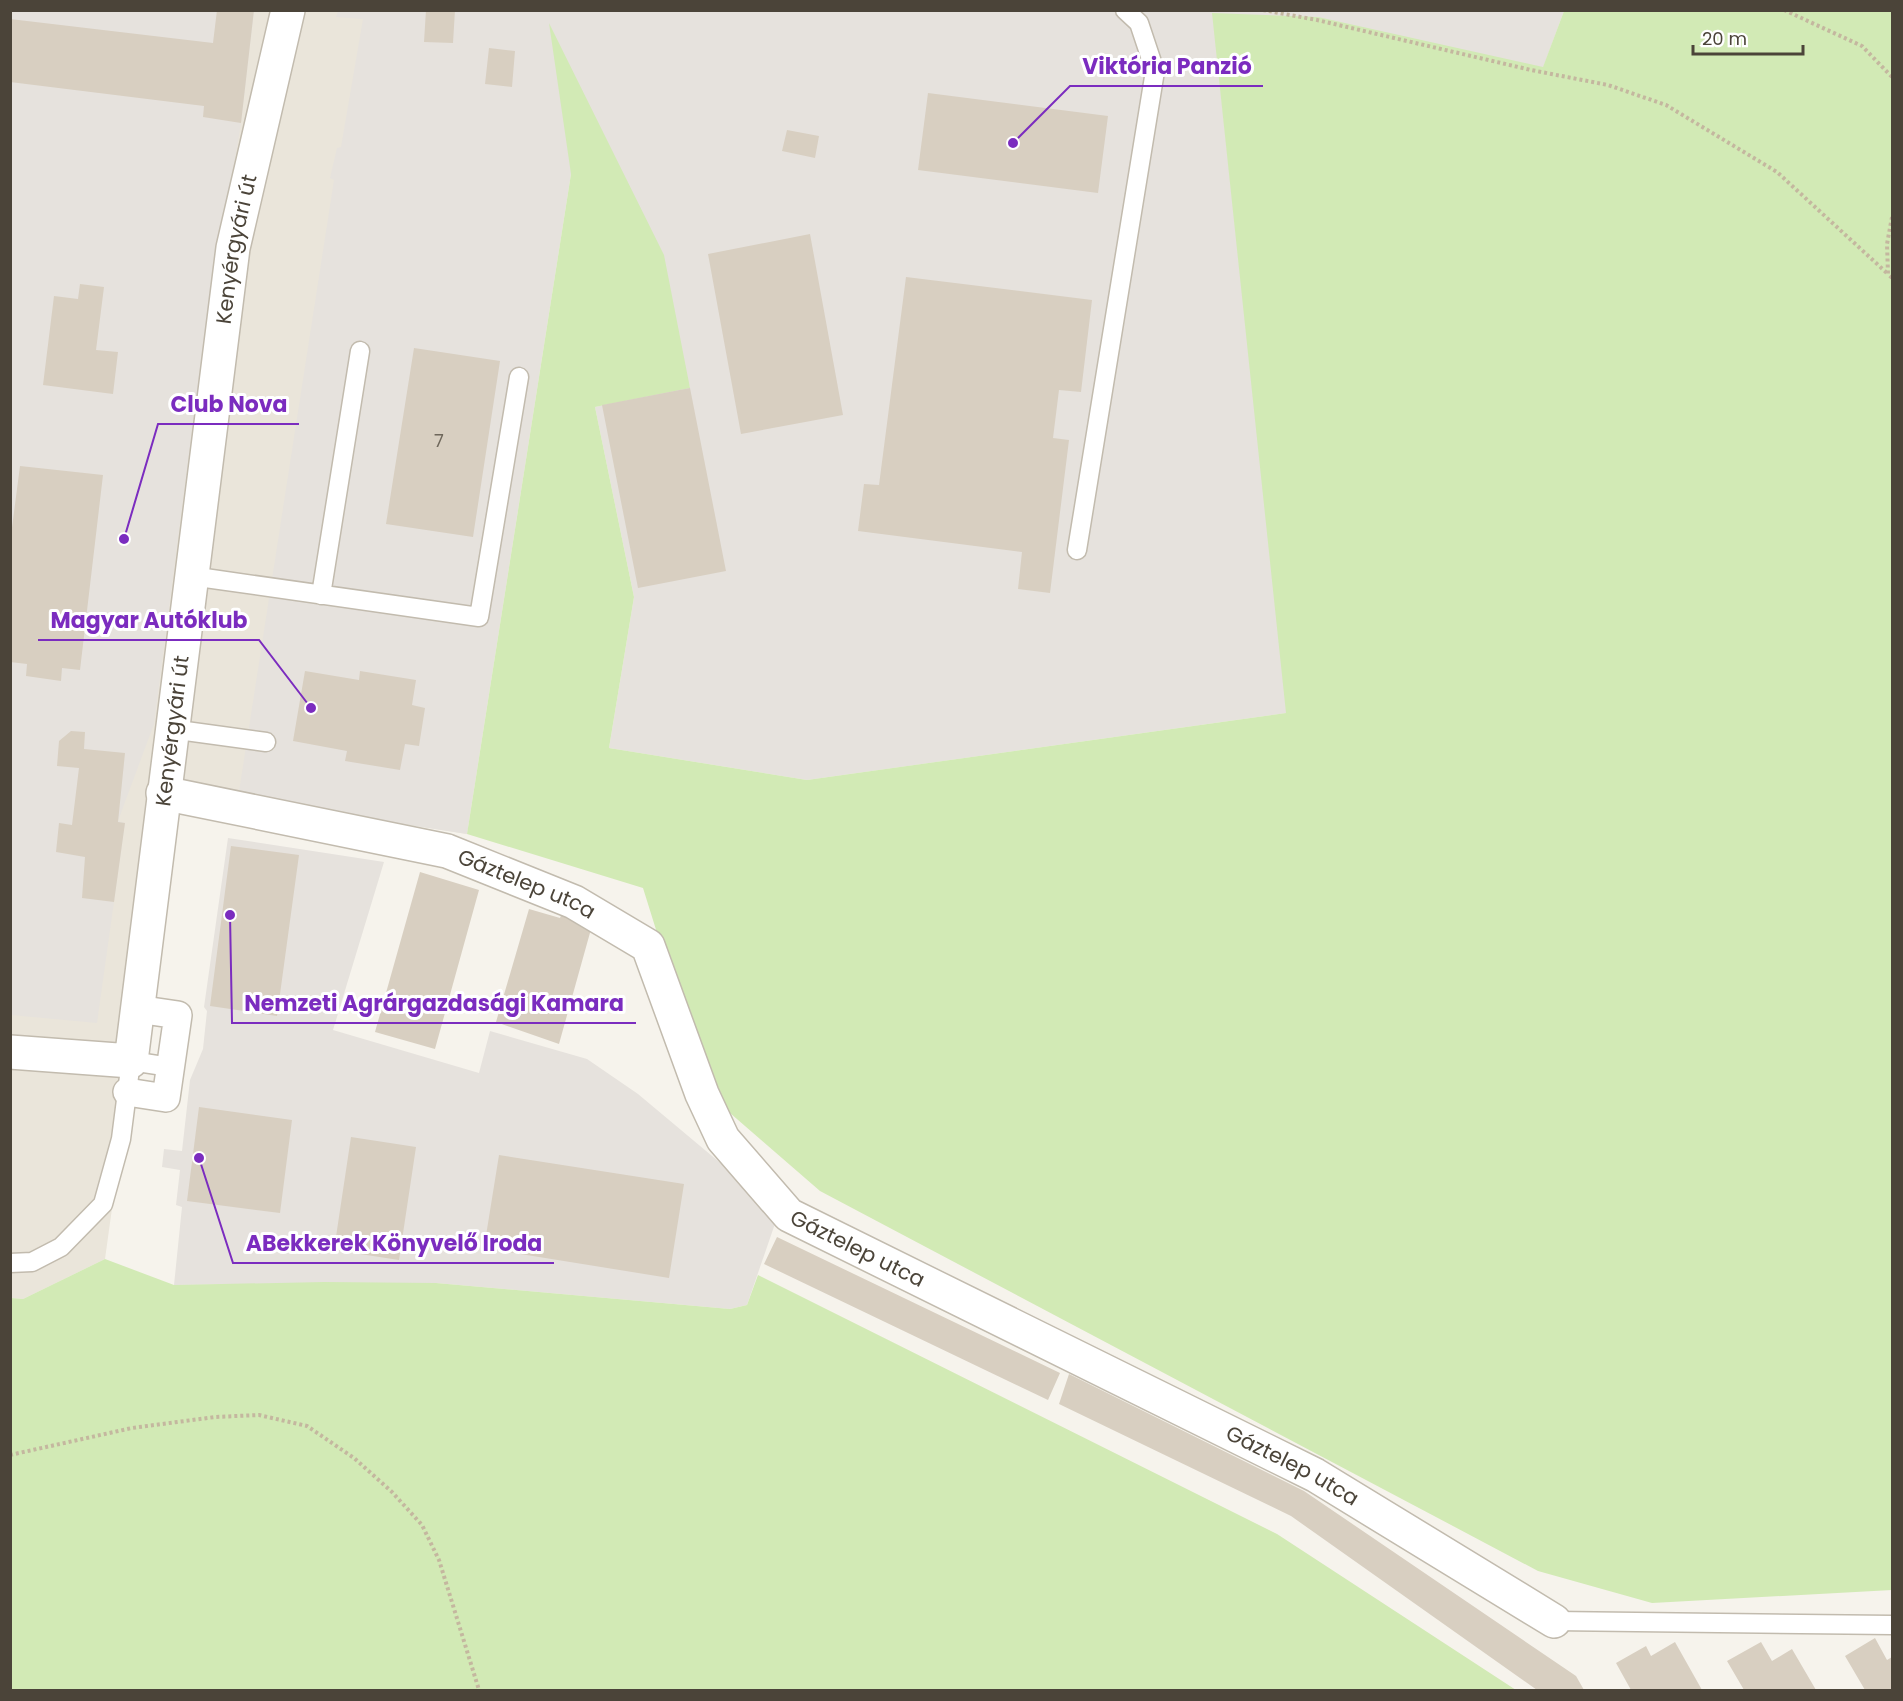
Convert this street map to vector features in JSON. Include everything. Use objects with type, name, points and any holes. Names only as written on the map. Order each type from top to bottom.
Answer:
[{"type":"street","name":"Kenyérgyári út","points":[[129,1077],[233,248],[288,10]]},
{"type":"street","name":"Gáztelep utca","points":[[163,793],[447,851],[574,902],[648,945],[702,1094],[723,1139],[789,1215],[1315,1475],[1554,1621]]},
{"type":"street","points":[[10,1052],[129,1077],[166,1098],[178,1015],[137,1009]]},
{"type":"lane","points":[[1077,550],[1155,71],[1140,23],[1125,10]]},
{"type":"lane","points":[[321,595],[360,351]]},
{"type":"lane","points":[[191,576],[479,618],[519,377]]},
{"type":"lane","points":[[171,729],[266,742]]},
{"type":"lane","points":[[10,1263],[32,1262],[61,1247],[103,1204],[121,1139],[129,1077]]},
{"type":"lane","points":[[1554,1621],[1893,1625]]},
{"type":"path","points":[[1263,10],[1608,85],[1666,105],[1777,172],[1893,278]]},
{"type":"path","points":[[1784,10],[1862,46],[1893,77]]},
{"type":"path","points":[[1888,274],[1887,244],[1893,217]]},
{"type":"path","points":[[10,1455],[23,1450],[132,1428],[215,1417],[259,1415],[307,1426],[354,1458],[392,1492],[422,1525],[439,1560],[479,1690]]},
{"type":"shaded area","points":[[10,11],[254,11],[241,123],[200,368],[154,724],[118,821],[125,823],[97,1023],[11,1015]]},
{"type":"shaded area","points":[[11,11],[661,11],[549,23],[467,834],[238,798],[172,775],[105,1259],[23,1299],[11,1298]]},
{"type":"shaded area","points":[[338,11],[1564,11],[1543,68],[1216,46],[1287,713],[807,780],[609,748],[634,597],[595,407],[690,387],[571,174],[467,834],[238,798],[334,180],[330,178],[337,148],[341,147],[363,19],[336,17]]},
{"type":"shaded area","points":[[228,838],[384,862],[333,1030],[479,1073],[490,1031],[587,1059],[638,1094],[779,1212],[747,1305],[730,1309],[436,1283],[174,1285],[182,1207],[176,1205],[180,1170],[162,1167],[164,1149],[182,1151],[190,1080],[203,1049],[207,1011],[204,1007]]},
{"type":"green space","points":[[1564,11],[1892,11],[1892,1590],[1652,1603],[1538,1571],[820,1191],[707,1093],[643,888],[467,834],[571,174],[549,23],[664,255],[690,388],[595,407],[634,597],[609,748],[807,780],[1286,713],[1212,13],[1318,17],[1543,67]]},
{"type":"green space","points":[[105,1259],[174,1285],[324,1282],[436,1283],[730,1309],[747,1305],[758,1275],[1277,1534],[1516,1690],[11,1690],[11,1298],[23,1299]]},
{"type":"building","points":[[217,10],[254,10],[241,123],[203,117],[204,106],[10,82],[10,19],[213,43]]},
{"type":"building","points":[[426,10],[455,10],[453,43],[424,42]]},
{"type":"building","points":[[489,48],[515,51],[512,87],[485,84]]},
{"type":"building","points":[[928,93],[1108,116],[1098,193],[918,170]]},
{"type":"building","points":[[787,130],[819,136],[815,158],[782,151]]},
{"type":"building","points":[[810,234],[843,415],[741,434],[708,254]]},
{"type":"building","points":[[906,277],[1092,300],[1081,392],[1059,390],[1053,438],[1069,440],[1050,593],[1018,589],[1022,552],[858,531],[864,484],[879,485]]},
{"type":"building","points":[[80,284],[104,287],[96,350],[118,352],[113,394],[43,385],[54,296],[78,299]]},
{"type":"building","points":[[414,348],[500,361],[473,537],[386,524]]},
{"type":"building","points":[[690,388],[726,571],[638,588],[602,405]]},
{"type":"building","points":[[20,466],[103,475],[80,670],[62,668],[61,681],[26,676],[27,664],[10,662],[10,543]]},
{"type":"building","points":[[305,671],[359,680],[360,671],[416,680],[412,705],[425,708],[419,746],[405,744],[400,770],[345,761],[347,751],[293,741]]},
{"type":"building","points":[[71,731],[85,732],[84,749],[125,753],[118,822],[125,823],[114,902],[82,898],[85,857],[56,852],[59,823],[72,825],[79,768],[57,766],[59,741]]},
{"type":"building","points":[[231,846],[299,855],[277,1016],[210,1006]]},
{"type":"building","points":[[420,872],[479,890],[435,1049],[375,1032]]},
{"type":"building","points":[[529,909],[560,918],[562,913],[593,922],[559,1044],[496,1022]]},
{"type":"building","points":[[199,1107],[292,1120],[280,1213],[187,1201]]},
{"type":"building","points":[[351,1137],[416,1147],[399,1260],[334,1250]]},
{"type":"building","points":[[499,1155],[684,1184],[669,1278],[484,1248]]},
{"type":"building","points":[[777,1237],[1060,1373],[1048,1400],[764,1264]]},
{"type":"building","points":[[1069,1374],[1304,1491],[1576,1676],[1584,1690],[1537,1690],[1291,1516],[1059,1404]]},
{"type":"building","points":[[1875,1638],[1887,1660],[1892,1657],[1892,1690],[1865,1690],[1845,1656]]},
{"type":"building","points":[[1675,1642],[1702,1690],[1631,1690],[1616,1663],[1646,1646],[1651,1656]]},
{"type":"building","points":[[1761,1642],[1772,1661],[1792,1649],[1816,1690],[1744,1690],[1727,1661]]},
{"type":"place","name":"Viktória Panzió","points":[[1013,143]]},
{"type":"place","name":"Club Nova","points":[[124,539]]},
{"type":"place","name":"Magyar Autóklub","points":[[311,708]]},
{"type":"place","name":"Nemzeti Agrárgazdasági Kamara","points":[[230,915]]},
{"type":"place","name":"ABekkerek Könyvelő Iroda","points":[[199,1158]]}]
